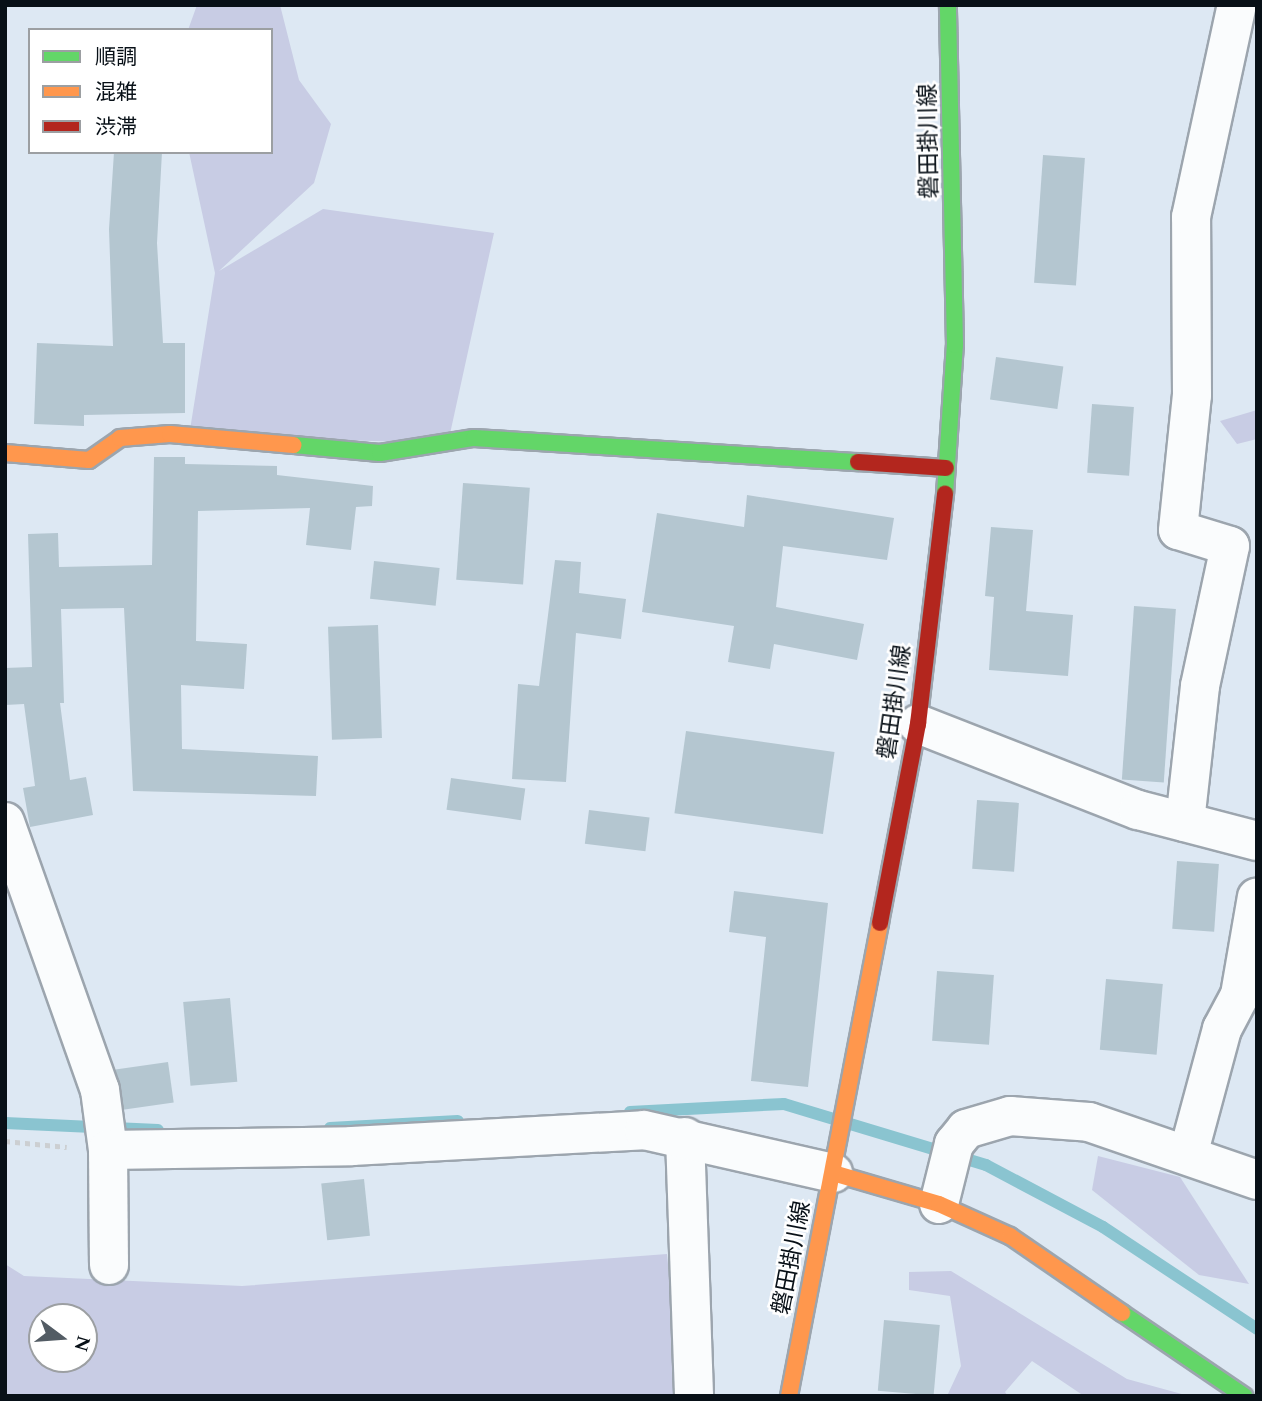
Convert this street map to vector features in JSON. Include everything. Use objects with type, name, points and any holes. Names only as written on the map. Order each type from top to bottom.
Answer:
[{"type":"street","name":"磐田掛川線","points":[[789,1396],[918,724],[946,468],[955,345],[948,5]]},
{"type":"street","points":[[1185,822],[1200,686],[1230,546],[1178,530],[1192,395],[1191,217],[1237,5]]},
{"type":"street","points":[[5,453],[89,460],[120,438],[170,434],[380,453],[474,438],[946,468]]},
{"type":"street","points":[[918,724],[1138,810],[1257,841]]},
{"type":"street","points":[[5,822],[100,1090],[108,1150],[109,1265]]},
{"type":"street","points":[[1188,1155],[1222,1028],[1240,995],[1257,897]]},
{"type":"street","points":[[939,1203],[954,1144],[967,1129],[1010,1116],[1089,1122],[1257,1180]]},
{"type":"street","points":[[108,1150],[352,1146],[644,1130],[685,1137],[833,1173],[939,1203],[1010,1236],[1244,1396]]},
{"type":"street","points":[[685,1137],[694,1396]]},
{"type":"path","points":[[5,1141],[108,1150]]},
{"type":"shaded area","points":[[197,5],[280,5],[299,80],[331,124],[314,183],[219,271],[323,209],[494,233],[448,443],[189,436],[215,273],[189,154],[273,154],[273,28],[189,28]]},
{"type":"shaded area","points":[[1257,410],[1257,439],[1237,444],[1220,421]]},
{"type":"shaded area","points":[[1098,1156],[1180,1177],[1249,1284],[1199,1275],[1092,1190]]},
{"type":"shaded area","points":[[667,1254],[681,1396],[5,1396],[5,1264],[24,1276],[242,1286]]},
{"type":"shaded area","points":[[951,1271],[1127,1379],[1189,1396],[1084,1396],[1032,1361],[1005,1392],[1008,1396],[947,1396],[961,1366],[950,1296],[909,1290],[909,1272]]},
{"type":"building","points":[[114,154],[162,154],[157,243],[163,343],[185,343],[185,413],[84,415],[84,426],[34,424],[37,343],[113,346],[109,229]]},
{"type":"building","points":[[1043,155],[1085,158],[1076,286],[1034,283]]},
{"type":"building","points":[[996,357],[1063,366],[1057,409],[990,400]]},
{"type":"building","points":[[1092,404],[1134,407],[1129,476],[1087,473]]},
{"type":"building","points":[[154,457],[185,457],[185,464],[277,466],[277,475],[373,486],[372,506],[356,507],[351,550],[306,545],[310,508],[198,511],[196,641],[247,644],[244,689],[181,685],[182,749],[318,756],[316,796],[133,791],[124,608],[61,609],[64,703],[60,703],[70,780],[86,777],[93,815],[30,827],[23,788],[35,786],[24,704],[5,705],[5,668],[32,667],[28,534],[58,533],[59,567],[152,565]]},
{"type":"building","points":[[463,483],[530,488],[523,584],[456,580]]},
{"type":"building","points":[[747,495],[894,518],[887,560],[783,546],[776,607],[864,624],[857,660],[774,644],[770,669],[728,662],[734,626],[642,612],[657,513],[744,527]]},
{"type":"building","points":[[991,527],[1033,530],[1026,611],[1073,615],[1068,676],[989,670],[994,597],[985,596]]},
{"type":"building","points":[[555,560],[581,562],[579,593],[626,599],[621,639],[576,633],[566,782],[512,779],[518,684],[539,686]]},
{"type":"building","points":[[374,561],[440,568],[436,606],[370,599]]},
{"type":"building","points":[[1134,606],[1176,609],[1164,783],[1122,780]]},
{"type":"building","points":[[378,625],[382,738],[332,740],[328,627]]},
{"type":"building","points":[[686,731],[835,752],[823,834],[674,813]]},
{"type":"building","points":[[451,778],[525,788],[521,820],[447,810]]},
{"type":"building","points":[[977,800],[1019,803],[1014,872],[972,869]]},
{"type":"building","points":[[589,810],[650,817],[645,851],[585,844]]},
{"type":"building","points":[[1177,861],[1219,864],[1214,932],[1172,929]]},
{"type":"building","points":[[734,891],[828,903],[808,1087],[751,1081],[766,937],[729,932]]},
{"type":"building","points":[[937,971],[994,975],[989,1045],[932,1041]]},
{"type":"building","points":[[1106,979],[1163,984],[1157,1055],[1100,1050]]},
{"type":"building","points":[[230,998],[237,1082],[190,1086],[183,1002]]},
{"type":"building","points":[[168,1062],[174,1103],[121,1110],[116,1069]]},
{"type":"building","points":[[364,1179],[370,1236],[327,1240],[321,1183]]},
{"type":"building","points":[[884,1320],[940,1325],[934,1396],[878,1391]]},
{"type":"waterway","points":[[630,1112],[784,1104],[986,1165],[1103,1227],[1257,1329]]},
{"type":"waterway","points":[[330,1128],[458,1121]]},
{"type":"waterway","points":[[5,1123],[158,1130]]},
{"type":"traffic: fast","points":[[945,494],[955,345],[948,5]]},
{"type":"traffic: fast","points":[[294,445],[380,453],[474,438],[858,462]]},
{"type":"traffic: fast","points":[[1122,1313],[1244,1396]]},
{"type":"traffic: slow","points":[[5,453],[89,460],[120,438],[170,434],[294,445]]},
{"type":"traffic: slow","points":[[789,1396],[880,923]]},
{"type":"traffic: slow","points":[[833,1173],[939,1204],[1010,1236],[1122,1313]]},
{"type":"traffic: jam","points":[[858,462],[946,468]]},
{"type":"traffic: jam","points":[[880,923],[918,724],[945,494]]}]
